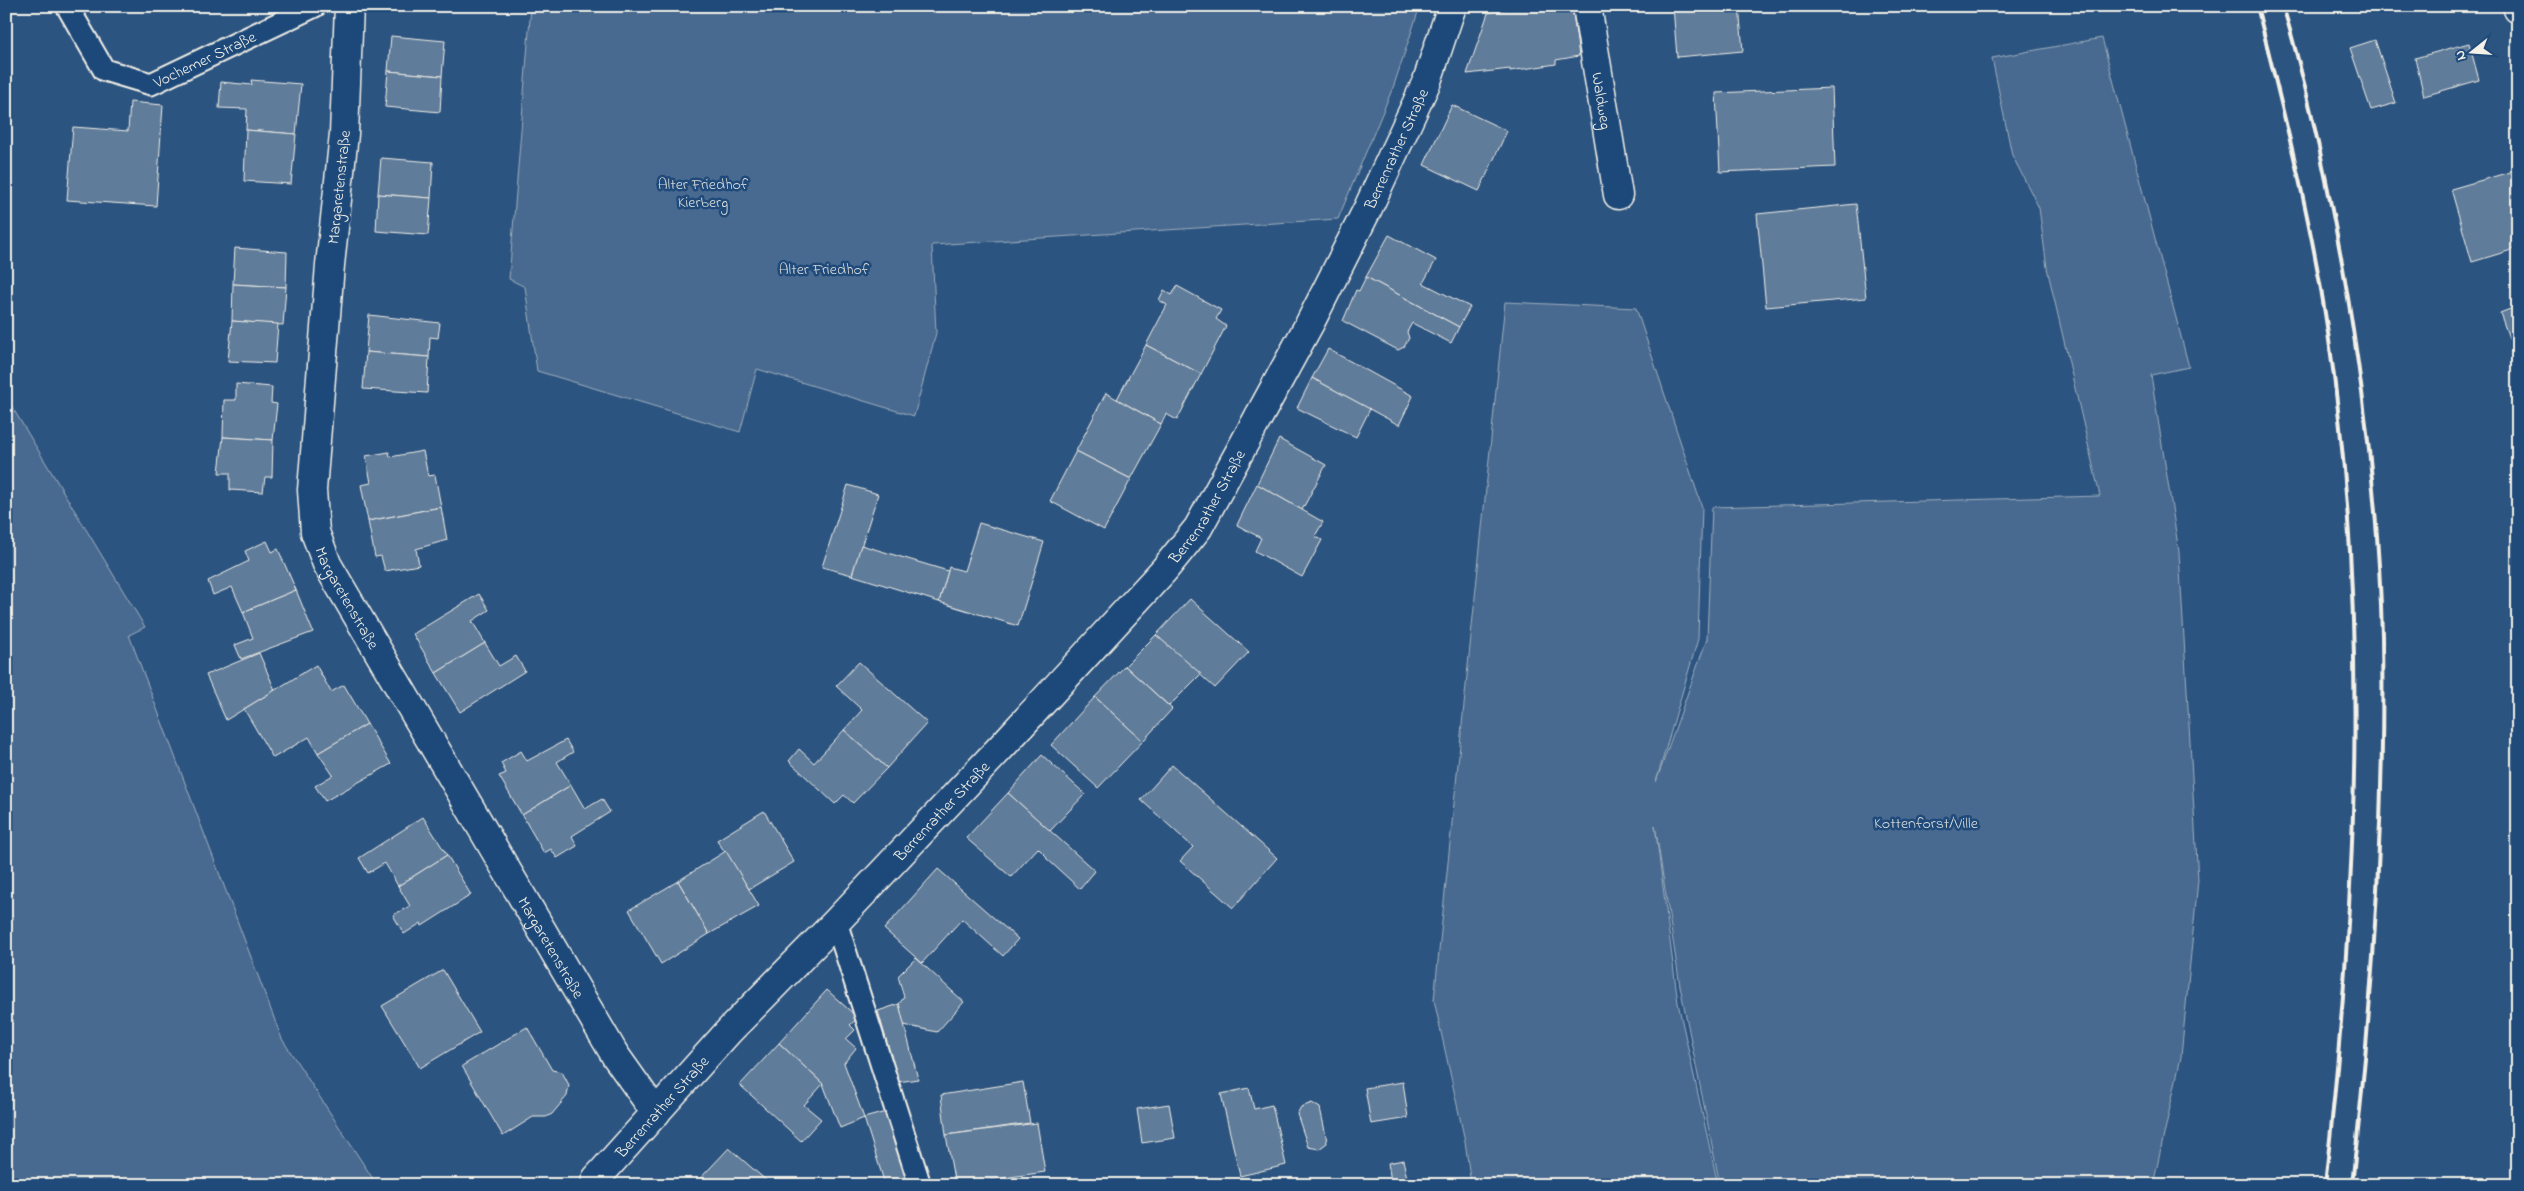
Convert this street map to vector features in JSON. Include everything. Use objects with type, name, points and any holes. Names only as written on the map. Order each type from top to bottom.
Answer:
[{"type":"street","name":"Margaretenstraße","points":[[349,6],[344,134],[330,265],[312,490],[314,532],[327,564],[615,1055],[656,1112]]},
{"type":"street","name":"Berrenrather Straße","points":[[595,1185],[596,1179],[729,1032],[836,922],[1164,570],[1198,528],[1311,321],[1368,208],[1428,81],[1452,6]]},
{"type":"street","name":"Waldweg","points":[[1587,6],[1618,195]]},
{"type":"lane","name":"Vochemer Straße","points":[[66,6],[104,70],[152,84],[315,6]]},
{"type":"lane","points":[[836,922],[920,1185]]},
{"type":"green space","name":"Alter Friedhof Kierberg","points":[[531,6],[1420,6],[1394,85],[1338,219],[932,245],[936,333],[914,416],[757,369],[740,432],[537,371],[525,287],[509,279]]},
{"type":"green space","name":"Kottenforst/Ville","points":[[2102,38],[2189,367],[2151,375],[2179,552],[2198,880],[2181,1057],[2153,1185],[1720,1185],[1680,986],[1655,825],[1678,1003],[1718,1185],[1471,1185],[1465,1141],[1434,1000],[1505,302],[1636,308],[1702,507],[1698,639],[1656,782],[1707,639],[1712,507],[2100,496],[2047,268],[2039,208],[2012,155],[1992,58]]},
{"type":"green space","points":[[6,397],[145,627],[129,635],[282,1039],[377,1185],[6,1185]]},
{"type":"building","points":[[1520,6],[1572,6],[1579,56],[1556,60],[1556,64],[1510,71],[1510,69],[1467,74],[1488,13]]},
{"type":"building","points":[[1673,6],[1739,6],[1743,51],[1677,57]]},
{"type":"building","points":[[391,36],[445,41],[442,76],[388,71]]},
{"type":"building","points":[[2375,40],[2396,103],[2371,110],[2350,48]]},
{"type":"building","points":[[2469,43],[2479,80],[2424,96],[2415,58]]},
{"type":"building","points":[[388,71],[442,76],[440,112],[385,107]]},
{"type":"building","points":[[251,80],[301,84],[296,134],[246,130],[247,109],[219,108],[221,82],[252,85]]},
{"type":"building","points":[[1832,88],[1835,167],[1720,172],[1716,93]]},
{"type":"building","points":[[130,102],[163,105],[156,206],[67,200],[73,127],[128,131]]},
{"type":"building","points":[[1452,105],[1507,131],[1479,191],[1424,165]]},
{"type":"building","points":[[246,130],[296,134],[291,184],[244,181]]},
{"type":"building","points":[[381,158],[433,162],[431,198],[378,194]]},
{"type":"building","points":[[2510,172],[2518,199],[2518,248],[2472,262],[2451,189]]},
{"type":"building","points":[[378,194],[431,198],[428,235],[376,231]]},
{"type":"building","points":[[1856,204],[1866,298],[1766,307],[1757,214]]},
{"type":"building","points":[[1389,235],[1436,260],[1423,283],[1470,307],[1459,327],[1366,277]]},
{"type":"building","points":[[235,248],[287,252],[286,287],[233,284]]},
{"type":"building","points":[[1366,277],[1459,327],[1451,343],[1412,323],[1407,332],[1409,338],[1404,347],[1398,350],[1343,321],[1356,290],[1359,291]]},
{"type":"building","points":[[233,284],[286,287],[283,325],[232,321]]},
{"type":"building","points":[[1177,286],[1221,310],[1216,319],[1226,326],[1201,374],[1146,345],[1167,305],[1159,300],[1164,290],[1172,295]]},
{"type":"building","points":[[2518,306],[2518,363],[2500,313]]},
{"type":"building","points":[[369,315],[440,323],[438,338],[430,337],[429,357],[366,352]]},
{"type":"building","points":[[232,321],[278,324],[275,363],[228,361]]},
{"type":"building","points":[[1146,345],[1201,374],[1177,420],[1166,414],[1161,424],[1117,399]]},
{"type":"building","points":[[1328,349],[1413,396],[1399,425],[1312,378]]},
{"type":"building","points":[[366,352],[429,357],[427,393],[363,389]]},
{"type":"building","points":[[1312,378],[1370,409],[1356,437],[1297,408]]},
{"type":"building","points":[[236,384],[272,387],[271,403],[277,404],[273,440],[223,437],[224,400],[236,400]]},
{"type":"building","points":[[1106,393],[1161,424],[1131,479],[1076,451]]},
{"type":"building","points":[[223,437],[273,440],[272,477],[265,477],[263,492],[230,490],[230,473],[219,473]]},
{"type":"building","points":[[1279,439],[1326,465],[1302,510],[1257,484]]},
{"type":"building","points":[[423,451],[428,476],[435,475],[441,507],[368,521],[361,485],[371,483],[366,456],[389,452],[390,457]]},
{"type":"building","points":[[1076,451],[1131,479],[1104,530],[1050,501]]},
{"type":"building","points":[[1257,484],[1323,522],[1315,536],[1322,540],[1302,577],[1255,551],[1261,538],[1237,525]]},
{"type":"building","points":[[848,485],[878,494],[852,575],[822,567]]},
{"type":"building","points":[[441,507],[447,540],[416,549],[419,565],[385,571],[381,556],[375,557],[368,521]]},
{"type":"building","points":[[979,523],[1044,542],[1018,626],[939,602],[949,567],[964,571]]},
{"type":"building","points":[[267,541],[272,552],[278,549],[296,590],[243,612],[232,587],[213,595],[208,581],[249,561],[245,551]]},
{"type":"building","points":[[861,545],[948,571],[939,602],[852,575]]},
{"type":"building","points":[[296,590],[313,632],[241,659],[235,645],[253,638],[243,612]]},
{"type":"building","points":[[479,594],[489,610],[472,621],[485,643],[436,673],[413,634]]},
{"type":"building","points":[[1190,599],[1249,652],[1215,688],[1156,635]]},
{"type":"building","points":[[1156,635],[1201,674],[1169,706],[1125,666]]},
{"type":"building","points":[[485,643],[499,666],[516,656],[525,671],[460,712],[436,673]]},
{"type":"building","points":[[259,653],[275,690],[226,720],[206,675]]},
{"type":"building","points":[[859,662],[927,723],[887,768],[844,730],[862,710],[836,686]]},
{"type":"building","points":[[316,665],[331,692],[344,685],[367,724],[318,753],[309,737],[273,758],[244,709]]},
{"type":"building","points":[[1125,666],[1172,709],[1143,741],[1095,697]]},
{"type":"building","points":[[1095,697],[1143,741],[1098,788],[1051,745]]},
{"type":"building","points":[[367,724],[391,764],[325,801],[315,786],[333,775],[318,753]]},
{"type":"building","points":[[844,730],[887,768],[853,803],[844,795],[835,804],[789,761],[799,749],[814,763]]},
{"type":"building","points":[[566,740],[573,752],[557,762],[571,785],[522,815],[499,776],[506,773],[501,763],[521,751],[527,761]]},
{"type":"building","points":[[1042,755],[1085,794],[1050,831],[1008,793]]},
{"type":"building","points":[[1172,765],[1277,858],[1233,908],[1180,861],[1193,847],[1141,800]]},
{"type":"building","points":[[571,785],[585,809],[602,799],[610,812],[572,836],[577,846],[557,858],[551,849],[544,853],[522,815]]},
{"type":"building","points":[[1008,793],[1095,871],[1080,889],[1046,858],[1038,848],[1011,877],[966,838]]},
{"type":"building","points":[[764,811],[794,862],[749,889],[717,840]]},
{"type":"building","points":[[423,817],[447,855],[398,886],[385,863],[368,873],[359,858]]},
{"type":"building","points":[[726,851],[759,906],[709,934],[678,881]]},
{"type":"building","points":[[447,855],[471,895],[422,926],[421,923],[404,934],[393,915],[410,906],[398,886]]},
{"type":"building","points":[[938,869],[1018,939],[1003,956],[962,919],[922,963],[884,929]]},
{"type":"building","points":[[678,881],[709,934],[661,964],[629,910]]},
{"type":"building","points":[[916,958],[964,1002],[937,1032],[904,1025],[899,1004],[904,997],[898,976]]},
{"type":"building","points":[[443,970],[480,1032],[420,1068],[382,1006]]},
{"type":"building","points":[[827,990],[858,1018],[850,1025],[855,1030],[846,1039],[856,1048],[844,1063],[864,1118],[840,1128],[823,1084],[779,1043]]},
{"type":"building","points":[[899,1004],[918,1079],[898,1082],[878,1011]]},
{"type":"building","points":[[527,1027],[552,1070],[562,1072],[569,1085],[567,1096],[552,1114],[546,1117],[533,1117],[503,1136],[462,1066]]},
{"type":"building","points":[[779,1043],[823,1084],[804,1105],[821,1119],[801,1141],[740,1085]]},
{"type":"building","points":[[1023,1082],[1030,1123],[946,1135],[941,1095]]},
{"type":"building","points":[[1403,1082],[1408,1118],[1371,1124],[1365,1088]]},
{"type":"building","points":[[1249,1088],[1254,1109],[1272,1105],[1286,1165],[1240,1176],[1221,1094]]},
{"type":"building","points":[[1312,1103],[1320,1108],[1326,1136],[1327,1143],[1319,1149],[1308,1147],[1297,1114],[1301,1107]]},
{"type":"building","points":[[1169,1104],[1175,1138],[1142,1143],[1137,1109]]},
{"type":"building","points":[[886,1112],[909,1185],[886,1185],[864,1118]]},
{"type":"building","points":[[1037,1123],[1045,1172],[955,1185],[946,1135]]},
{"type":"building","points":[[729,1148],[768,1182],[769,1185],[694,1185]]},
{"type":"building","points":[[1403,1160],[1407,1178],[1391,1181],[1388,1163]]},
{"type":"railway","points":[[2257,6],[2297,169],[2314,251],[2328,333],[2341,439],[2350,546],[2354,652],[2354,759],[2351,865],[2345,972],[2325,1185]]},
{"type":"railway","points":[[2283,6],[2317,136],[2343,268],[2364,406],[2378,544],[2382,636],[2382,774],[2372,979],[2352,1185]]},
{"type":"park label","name":"Alter Friedhof","points":[[824,268]]}]
